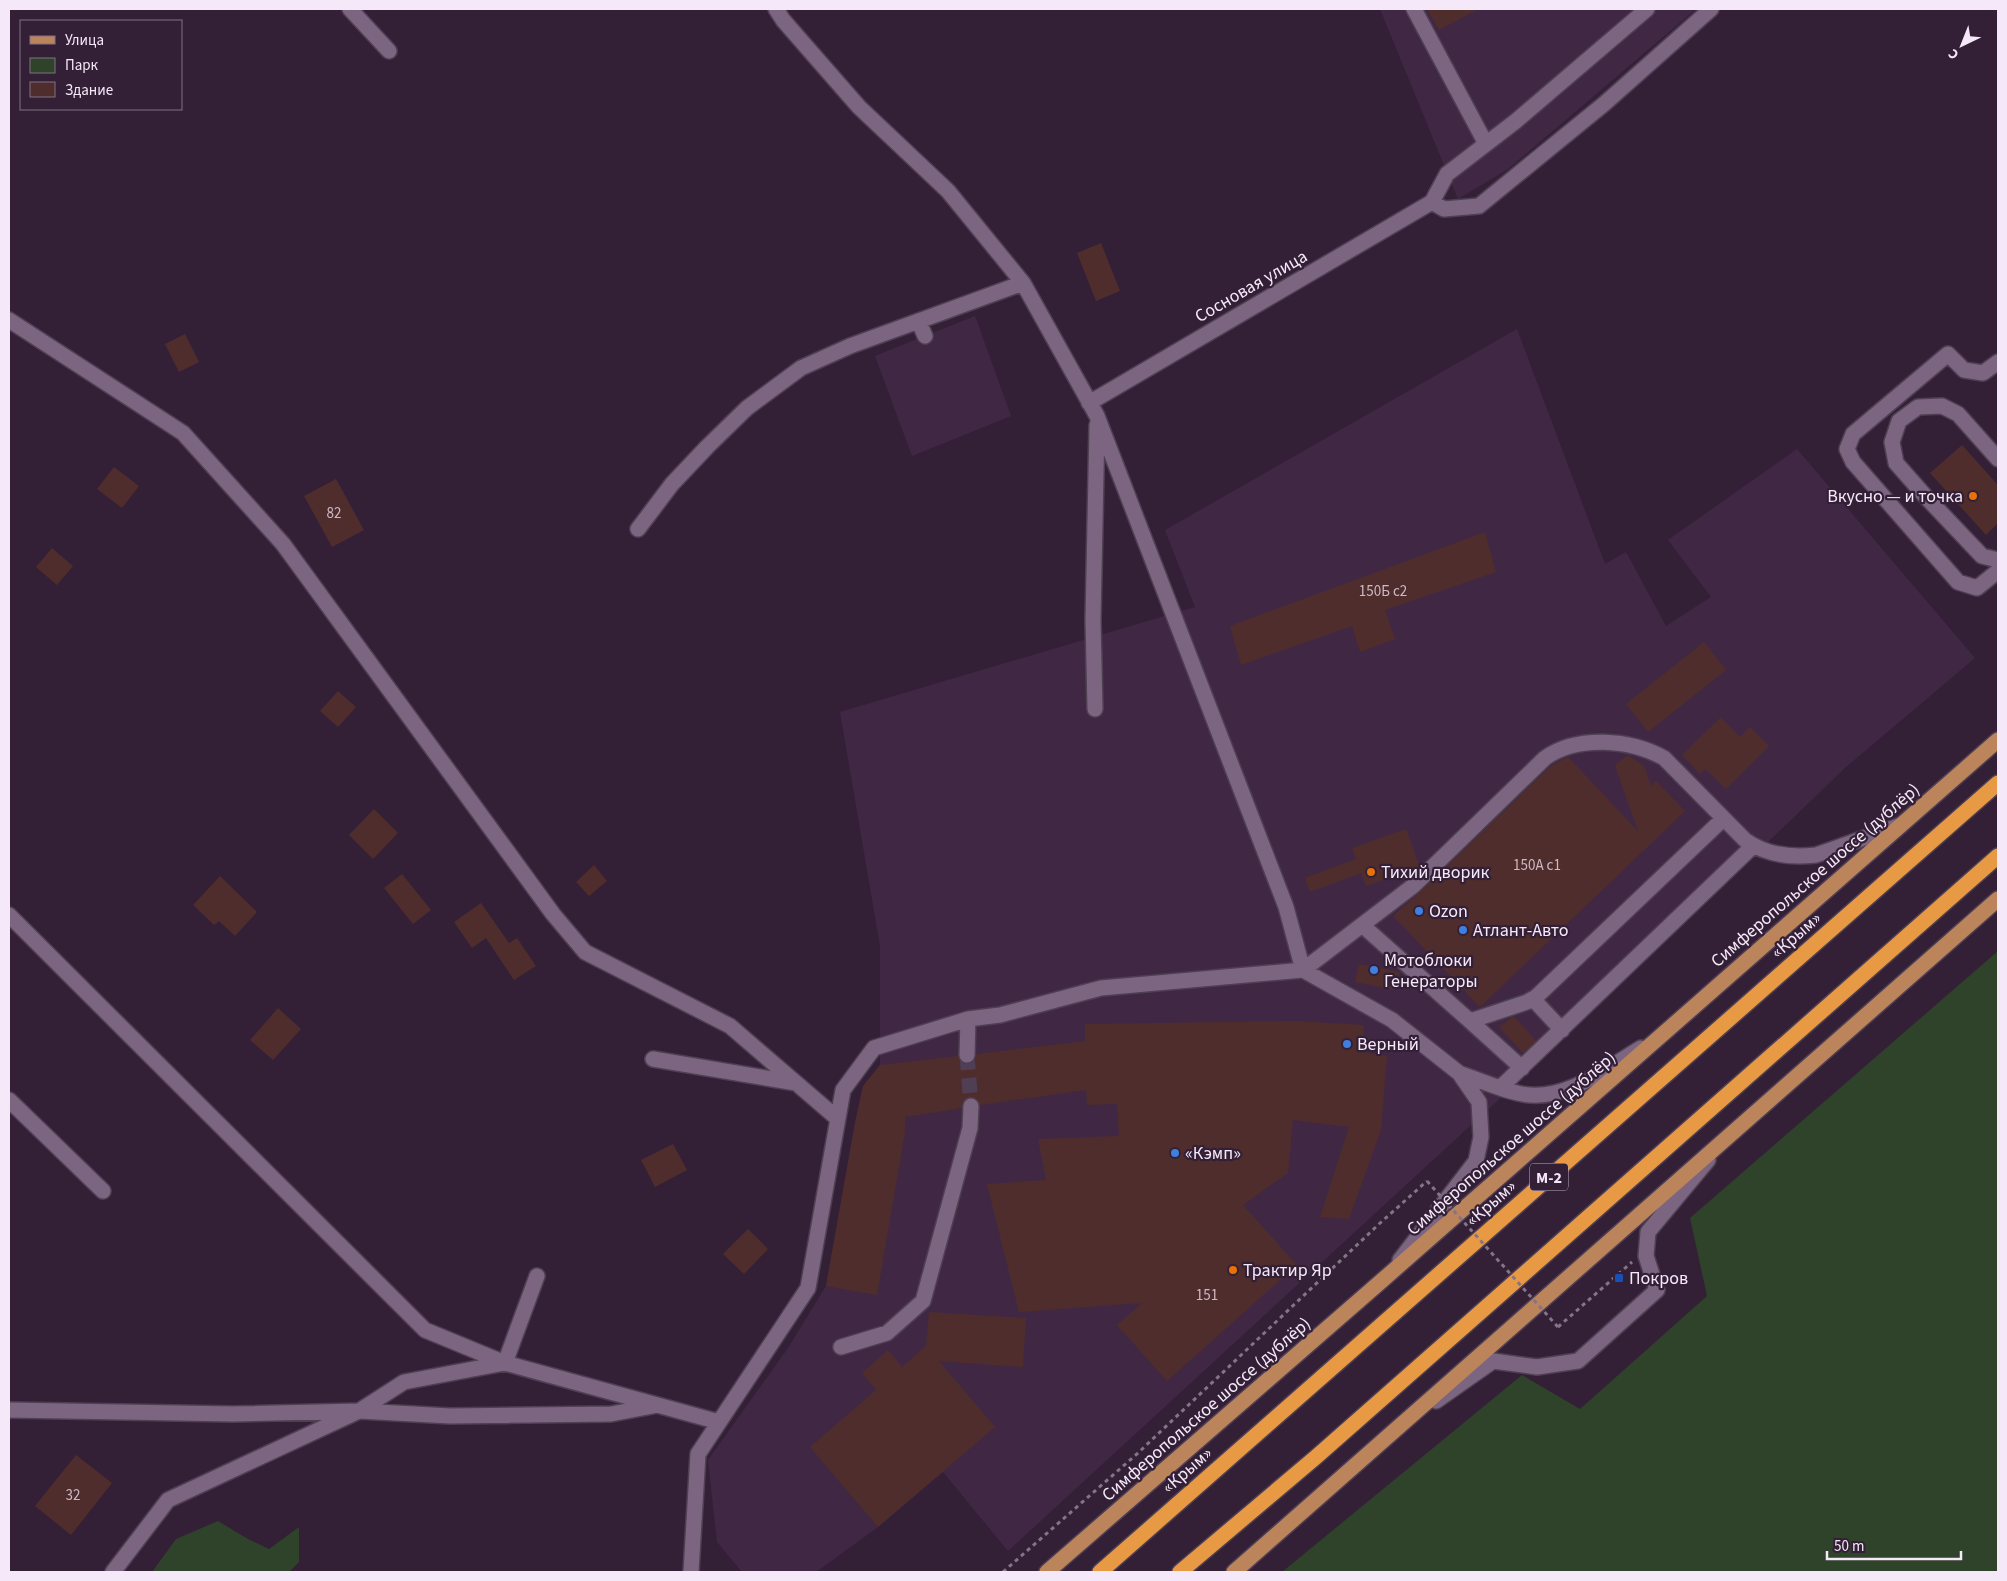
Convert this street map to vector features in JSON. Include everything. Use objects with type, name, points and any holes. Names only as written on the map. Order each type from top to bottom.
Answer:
[{"type":"highway","name":"«Крым»","points":[[1100,1572],[1998,782]]},
{"type":"highway","points":[[1180,1572],[1324,1450],[1998,856]]},
{"type":"main road","name":"Симферопольское шоссе (дублёр)","points":[[1047,1572],[1389,1275],[1998,740]]},
{"type":"main road","points":[[1234,1572],[1998,899]]},
{"type":"street","points":[[350,9],[390,51]]},
{"type":"street","points":[[776,9],[859,107],[948,191],[1023,283],[1097,416],[1286,907],[1302,970],[1392,1020],[1460,1073],[1479,1102],[1481,1137],[1476,1161],[1389,1275]]},
{"type":"street","points":[[1414,9],[1486,144]]},
{"type":"street","points":[[1646,9],[1516,122],[1448,174],[1432,202],[1444,208],[1479,206],[1604,104],[1711,9]]},
{"type":"street","name":"Сосновая улица","points":[[1089,402],[1432,202]]},
{"type":"street","points":[[638,529],[672,484],[747,408],[801,368],[850,346],[922,329],[1023,283]]},
{"type":"street","points":[[9,320],[183,433],[283,544],[553,914],[585,952],[730,1026],[838,1119]]},
{"type":"street","points":[[1998,362],[1983,373],[1964,370],[1948,354],[1853,434],[1847,450],[1853,462],[1958,582],[1977,588],[1998,571]]},
{"type":"street","points":[[1998,459],[1958,414],[1942,406],[1918,407],[1899,421],[1892,442],[1896,463],[1926,497],[1982,556],[1998,560]]},
{"type":"street","points":[[1095,708],[1093,620],[1097,416]]},
{"type":"street","points":[[691,1572],[698,1454],[808,1288],[843,1090],[874,1048],[968,1019],[1000,1015],[1101,988],[1302,970],[1419,881],[1544,758],[1565,746],[1619,743],[1652,752],[1664,758],[1723,819],[1753,846],[1771,853],[1789,856],[1816,855],[1900,825]]},
{"type":"street","points":[[1470,1021],[1533,999],[1723,819]]},
{"type":"street","points":[[1501,1087],[1753,846]]},
{"type":"street","points":[[9,915],[425,1330],[505,1363],[719,1422]]},
{"type":"street","points":[[1362,926],[1522,1068]]},
{"type":"street","points":[[1533,999],[1562,1030]]},
{"type":"street","points":[[967,1055],[968,1019]]},
{"type":"street","points":[[1460,1073],[1521,1094],[1550,1094],[1571,1089],[1660,1037]]},
{"type":"street","points":[[652,1059],[796,1083]]},
{"type":"street","points":[[9,1100],[103,1191]]},
{"type":"street","points":[[841,1347],[886,1333],[923,1301],[970,1128],[971,1106]]},
{"type":"street","points":[[1398,1427],[1493,1361],[1537,1367],[1578,1361],[1657,1290],[1646,1256],[1648,1232],[1727,1137]]},
{"type":"street","points":[[505,1363],[537,1276]]},
{"type":"street","points":[[113,1572],[168,1500],[359,1411],[404,1382],[505,1363]]},
{"type":"street","points":[[9,1410],[234,1414],[359,1411],[450,1416],[611,1414],[657,1405]]},
{"type":"path","points":[[1003,1572],[1138,1453],[1378,1224],[1427,1181],[1558,1327],[1647,1249]]},
{"type":"shaded area","points":[[1380,9],[1696,9],[1508,169],[1458,199]]},
{"type":"shaded area","points":[[975,316],[1011,416],[912,456],[875,356]]},
{"type":"shaded area","points":[[1517,329],[1605,564],[1626,552],[1666,626],[1711,597],[1668,540],[1797,449],[1975,658],[1846,767],[1532,1069],[1008,1551],[943,1472],[878,1527],[816,1572],[742,1572],[717,1542],[708,1460],[788,1348],[826,1286],[863,1086],[880,1065],[880,946],[840,712],[1195,607],[1165,530]]},
{"type":"green space","points":[[1998,951],[1998,1572],[1282,1572],[1522,1375],[1580,1409],[1707,1296],[1690,1218]]},
{"type":"green space","points":[[218,1521],[269,1549],[299,1527],[299,1562],[289,1572],[152,1572],[176,1539]]},
{"type":"building","points":[[1427,9],[1478,9],[1439,30]]},
{"type":"building","points":[[1101,243],[1120,291],[1096,301],[1077,253]]},
{"type":"building","points":[[185,334],[199,362],[179,372],[165,344]]},
{"type":"building","points":[[1962,445],[1998,485],[1998,523],[1986,535],[1930,473]]},
{"type":"building","points":[[114,467],[139,486],[122,508],[97,489]]},
{"type":"building","points":[[336,479],[364,530],[332,547],[304,496]]},
{"type":"building","points":[[1485,532],[1496,572],[1385,610],[1395,639],[1360,652],[1352,626],[1241,665],[1230,626]]},
{"type":"building","points":[[52,548],[73,566],[57,585],[36,567]]},
{"type":"building","points":[[1704,642],[1726,670],[1648,732],[1626,704]]},
{"type":"building","points":[[338,691],[356,707],[338,727],[320,711]]},
{"type":"building","points":[[1721,717],[1740,737],[1750,727],[1769,746],[1726,789],[1705,769],[1700,774],[1682,755]]},
{"type":"building","points":[[1628,755],[1644,766],[1651,786],[1656,781],[1685,811],[1480,1007],[1393,916],[1551,766],[1568,757],[1638,831],[1615,765]]},
{"type":"building","points":[[374,809],[398,833],[373,859],[349,835]]},
{"type":"building","points":[[1406,829],[1420,867],[1412,874],[1398,879],[1397,875],[1366,886],[1361,873],[1310,892],[1305,878],[1356,859],[1352,848]]},
{"type":"building","points":[[594,865],[607,881],[589,896],[576,882]]},
{"type":"building","points":[[402,874],[431,910],[413,924],[384,888]]},
{"type":"building","points":[[220,876],[257,912],[235,936],[219,921],[214,925],[193,905]]},
{"type":"building","points":[[481,903],[509,943],[517,938],[536,966],[514,980],[486,938],[472,948],[454,922]]},
{"type":"building","points":[[1359,964],[1400,972],[1396,990],[1355,982]]},
{"type":"building","points":[[278,1008],[301,1029],[273,1060],[250,1040]]},
{"type":"building","points":[[1514,1016],[1536,1041],[1523,1053],[1499,1027]]},
{"type":"building","points":[[1297,1021],[1364,1025],[1363,1052],[1387,1056],[1381,1130],[1349,1219],[1320,1217],[1349,1127],[1293,1120],[1288,1173],[1243,1205],[1297,1265],[1167,1381],[1117,1325],[1142,1303],[1019,1312],[987,1184],[1046,1180],[1038,1139],[1119,1136],[1117,1104],[1087,1105],[1086,1090],[980,1105],[976,1098],[971,1097],[963,1101],[962,1108],[905,1117],[905,1132],[877,1295],[826,1286],[863,1086],[880,1065],[958,1056],[962,1063],[967,1064],[975,1060],[976,1054],[1085,1041],[1085,1024]]},
{"type":"building","points":[[673,1144],[687,1170],[655,1187],[641,1160]]},
{"type":"building","points":[[748,1229],[768,1249],[744,1274],[723,1254]]},
{"type":"building","points":[[929,1312],[1026,1318],[1023,1367],[939,1361],[995,1427],[878,1527],[810,1447],[876,1390],[862,1373],[888,1350],[902,1367],[926,1346]]},
{"type":"building","points":[[76,1455],[112,1483],[71,1535],[35,1506]]},
{"type":"tunnel","points":[[967,1055],[971,1106]]},
{"type":"place","name":"Вкусно — и точка","points":[[1973,496]]},
{"type":"place","name":"Тихий дворик","points":[[1371,872]]},
{"type":"place","name":"Ozon","points":[[1419,911]]},
{"type":"place","name":"Атлант-Авто","points":[[1463,930]]},
{"type":"place","name":"Мотоблоки Генераторы","points":[[1374,970]]},
{"type":"place","name":"Верный","points":[[1347,1044]]},
{"type":"place","name":"«Кэмп»","points":[[1175,1153]]},
{"type":"place","name":"Трактир Яр","points":[[1233,1270]]},
{"type":"place","name":"Покров","points":[[1619,1278]]}]
